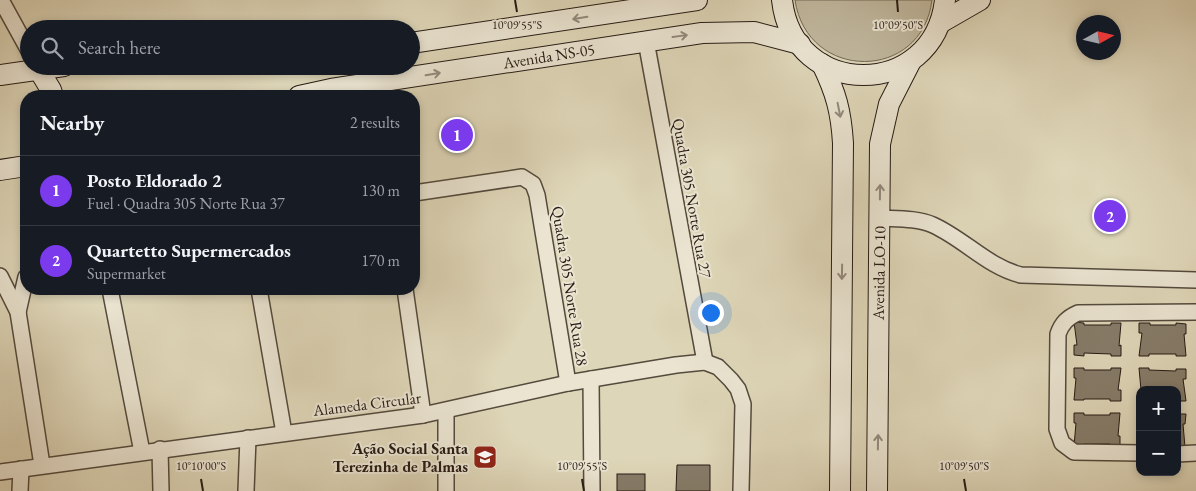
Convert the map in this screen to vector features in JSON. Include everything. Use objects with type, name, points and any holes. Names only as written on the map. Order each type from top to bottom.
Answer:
[{"type":"street","points":[[1,0],[20,35]]},
{"type":"street","name":"Avenida NS-05","points":[[420,42],[697,0]]},
{"type":"street","name":"Avenida NS-05","points":[[782,0],[788,24],[800,44],[811,56],[837,72],[862,76],[888,72],[911,61],[928,44],[940,23],[945,0]]},
{"type":"street","name":"Avenida NS-05","points":[[940,23],[980,0]]},
{"type":"street","name":"Avenida NS-05","points":[[326,90],[702,33],[759,33],[800,44]]},
{"type":"street","name":"Quadra 305 Norte Rua 27","points":[[646,41],[705,362]]},
{"type":"street","name":"Avenida LO-10","points":[[877,491],[880,144],[882,130],[894,92],[911,61]]},
{"type":"street","points":[[822,64],[839,105],[843,143],[840,491]]},
{"type":"street","points":[[0,76],[20,72]]},
{"type":"street","points":[[42,75],[51,90]]},
{"type":"street","points":[[0,170],[20,167]]},
{"type":"street","name":"Quadra 305 Norte Rua 28","points":[[420,192],[522,177],[533,184],[537,195],[568,383]]},
{"type":"street","points":[[880,218],[915,220],[933,226],[999,266],[1012,273],[1021,275],[1196,280]]},
{"type":"street","points":[[0,276],[18,312],[42,465]]},
{"type":"street","points":[[18,312],[22,295]]},
{"type":"street","points":[[111,295],[142,452]]},
{"type":"street","points":[[260,295],[284,433]]},
{"type":"street","points":[[406,295],[423,415]]},
{"type":"street","points":[[1136,453],[1074,452],[1062,443],[1057,429],[1058,334],[1062,325],[1069,317],[1078,313],[1196,312]]},
{"type":"street","points":[[705,362],[718,367],[731,380],[738,389],[743,404],[742,491]]},
{"type":"street","name":"Alameda Circular","points":[[0,472],[423,415],[568,383],[676,364],[705,362]]},
{"type":"street","points":[[591,379],[592,491]]},
{"type":"street","points":[[446,411],[446,491]]},
{"type":"street","points":[[246,491],[248,438]]},
{"type":"street","points":[[160,449],[160,491]]},
{"type":"street","points":[[1181,454],[1196,453]]},
{"type":"street","points":[[20,491],[21,469]]},
{"type":"shaded area","points":[[795,0],[932,0],[924,27],[908,46],[887,58],[864,61],[841,58],[820,46],[804,27]]},
{"type":"building","points":[[1074,322],[1084,323],[1084,325],[1121,323],[1119,346],[1121,345],[1121,356],[1084,353],[1084,356],[1074,355],[1074,345],[1077,345]]},
{"type":"building","points":[[1139,323],[1150,323],[1150,325],[1186,324],[1186,334],[1184,334],[1186,356],[1149,354],[1149,356],[1139,356],[1142,333],[1139,333]]},
{"type":"building","points":[[1074,368],[1111,370],[1111,368],[1121,368],[1118,390],[1121,390],[1121,401],[1110,401],[1110,399],[1074,400],[1076,378],[1074,378]]},
{"type":"building","points":[[1139,368],[1176,371],[1176,369],[1186,369],[1186,379],[1183,379],[1186,401],[1181,401],[1181,386],[1141,386]]},
{"type":"building","points":[[1074,413],[1110,415],[1110,413],[1120,413],[1118,436],[1120,436],[1120,446],[1084,444],[1084,446],[1074,446],[1076,423],[1074,423]]},
{"type":"building","points":[[1181,414],[1186,414],[1185,424],[1183,424],[1185,447],[1181,446]]},
{"type":"building","points":[[677,465],[710,465],[710,491],[676,491]]},
{"type":"building","points":[[617,474],[645,474],[645,491],[617,491]]},
{"type":"place","name":"Posto Eldorado 2","points":[[457,135]]},
{"type":"place","name":"Quartetto Supermercados","points":[[1110,216]]},
{"type":"place","name":"Ação Social Santa Terezinha de Palmas","points":[[485,457]]}]
